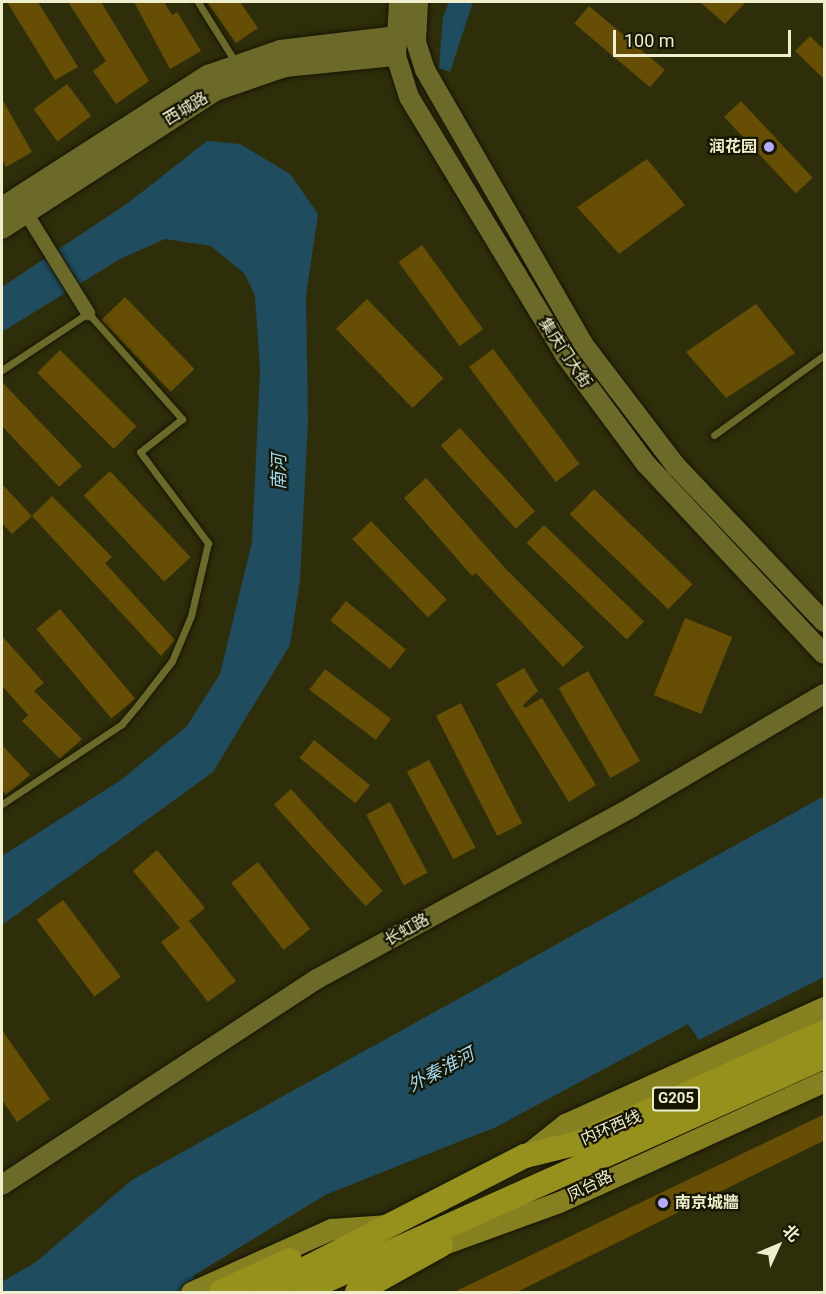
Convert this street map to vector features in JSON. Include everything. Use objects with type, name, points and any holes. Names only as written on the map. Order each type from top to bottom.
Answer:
[{"type":"highway","name":"内环西线","points":[[217,1287],[258,1287],[525,1156],[579,1143],[825,1032]]},
{"type":"highway","name":"内环西线","points":[[543,1184],[825,1057]]},
{"type":"highway","points":[[444,1244],[543,1184]]},
{"type":"highway","points":[[301,1293],[543,1184]]},
{"type":"highway","name":"凤台路","points":[[357,1293],[444,1244]]},
{"type":"main road","name":"集庆门大街","points":[[399,2],[395,36],[396,56],[409,97],[565,355],[646,464],[825,654]]},
{"type":"main road","name":"集庆门大街","points":[[418,2],[416,42],[425,70],[550,292],[621,398],[676,465],[825,622]]},
{"type":"main road","name":"西城路","points":[[2,207],[171,96],[237,65],[280,50],[395,36]]},
{"type":"main road","name":"西城路","points":[[2,229],[215,91],[285,68],[396,56]]},
{"type":"main road","name":"长虹路","points":[[2,1185],[317,979],[632,807],[825,694]]},
{"type":"main road","points":[[525,1156],[565,1124],[825,1007]]},
{"type":"main road","name":"凤台路","points":[[444,1244],[559,1202],[825,1081]]},
{"type":"main road","points":[[191,1293],[217,1287],[331,1229],[388,1225]]},
{"type":"street","points":[[26,213],[88,313]]},
{"type":"lane","points":[[198,2],[237,65]]},
{"type":"lane","points":[[2,370],[88,313],[182,419],[140,452],[208,543],[191,616],[172,661],[122,724],[2,804]]},
{"type":"lane","points":[[714,435],[825,355]]},
{"type":"water","points":[[449,2],[473,2],[450,72],[439,68],[443,17]]},
{"type":"water","name":"南河","points":[[207,141],[240,144],[290,174],[318,214],[306,296],[308,421],[300,580],[290,645],[213,772],[2,925],[2,856],[121,780],[187,726],[220,674],[252,542],[260,370],[255,296],[245,274],[211,246],[165,239],[120,259],[2,332],[2,287],[128,203]]},
{"type":"water","name":"外秦淮河","points":[[824,796],[824,977],[699,1040],[688,1024],[496,1127],[325,1195],[193,1276],[199,1292],[2,1292],[2,1282],[36,1262],[132,1180]]},
{"type":"building","points":[[7,2],[38,2],[78,67],[55,80]]},
{"type":"building","points":[[68,2],[101,2],[149,81],[116,104],[93,71],[106,61]]},
{"type":"building","points":[[134,2],[164,2],[172,15],[177,12],[201,51],[170,69]]},
{"type":"building","points":[[207,2],[240,2],[258,28],[236,43]]},
{"type":"building","points":[[700,2],[746,2],[725,24]]},
{"type":"building","points":[[589,6],[665,70],[650,87],[574,24]]},
{"type":"building","points":[[810,36],[825,51],[825,80],[795,51]]},
{"type":"building","points":[[67,84],[91,116],[58,141],[33,109]]},
{"type":"building","points":[[2,99],[32,152],[6,167],[2,159]]},
{"type":"building","name":"润花园","points":[[741,101],[813,178],[796,193],[724,117]]},
{"type":"building","points":[[647,159],[685,205],[619,254],[577,207]]},
{"type":"building","points":[[422,245],[483,329],[460,346],[399,262]]},
{"type":"building","points":[[125,297],[194,369],[171,392],[101,320]]},
{"type":"building","points":[[367,299],[443,378],[412,408],[336,329]]},
{"type":"building","points":[[756,304],[795,353],[726,398],[686,352]]},
{"type":"building","points":[[493,349],[580,464],[556,482],[469,367]]},
{"type":"building","points":[[60,350],[136,426],[114,449],[37,373]]},
{"type":"building","points":[[2,382],[82,466],[59,487],[2,426]]},
{"type":"building","points":[[460,428],[535,511],[516,529],[441,445]]},
{"type":"building","points":[[110,471],[190,557],[164,582],[84,496]]},
{"type":"building","points":[[426,478],[504,567],[584,647],[563,667],[476,573],[472,576],[404,498]]},
{"type":"building","points":[[2,484],[32,516],[12,534],[2,523]]},
{"type":"building","points":[[594,489],[693,584],[668,609],[570,514]]},
{"type":"building","points":[[52,496],[112,557],[105,563],[175,640],[161,656],[32,516]]},
{"type":"building","points":[[371,521],[447,599],[428,617],[352,539]]},
{"type":"building","points":[[544,525],[644,622],[627,640],[527,543]]},
{"type":"building","points":[[346,601],[406,649],[390,669],[330,620]]},
{"type":"building","points":[[60,609],[135,699],[111,719],[36,629]]},
{"type":"building","points":[[685,618],[732,637],[701,714],[654,695]]},
{"type":"building","points":[[2,636],[44,683],[34,691],[82,739],[60,759],[22,721],[28,715],[2,686]]},
{"type":"building","points":[[524,668],[538,691],[523,705],[525,708],[542,698],[596,785],[569,802],[496,684]]},
{"type":"building","points":[[325,669],[391,719],[376,740],[309,690]]},
{"type":"building","points":[[588,671],[640,761],[611,778],[559,688]]},
{"type":"building","points":[[461,703],[522,823],[497,836],[436,716]]},
{"type":"building","points":[[314,740],[370,785],[355,803],[300,758]]},
{"type":"building","points":[[2,745],[30,775],[6,795],[2,790]]},
{"type":"building","points":[[429,760],[475,847],[453,859],[407,772]]},
{"type":"building","points":[[291,789],[383,891],[366,906],[274,804]]},
{"type":"building","points":[[390,802],[428,873],[404,885],[366,815]]},
{"type":"building","points":[[157,850],[205,908],[189,921],[236,981],[208,1002],[161,942],[180,928],[133,871]]},
{"type":"building","points":[[258,862],[310,929],[284,950],[231,883]]},
{"type":"building","points":[[63,900],[121,977],[94,997],[37,920]]},
{"type":"building","points":[[2,1030],[50,1099],[17,1122],[2,1100]]},
{"type":"building","name":"南京城牆","points":[[825,1114],[825,1140],[515,1293],[452,1293]]},
{"type":"place","name":"润花园","points":[[769,147]]},
{"type":"place","name":"南京城牆","points":[[663,1203]]}]
